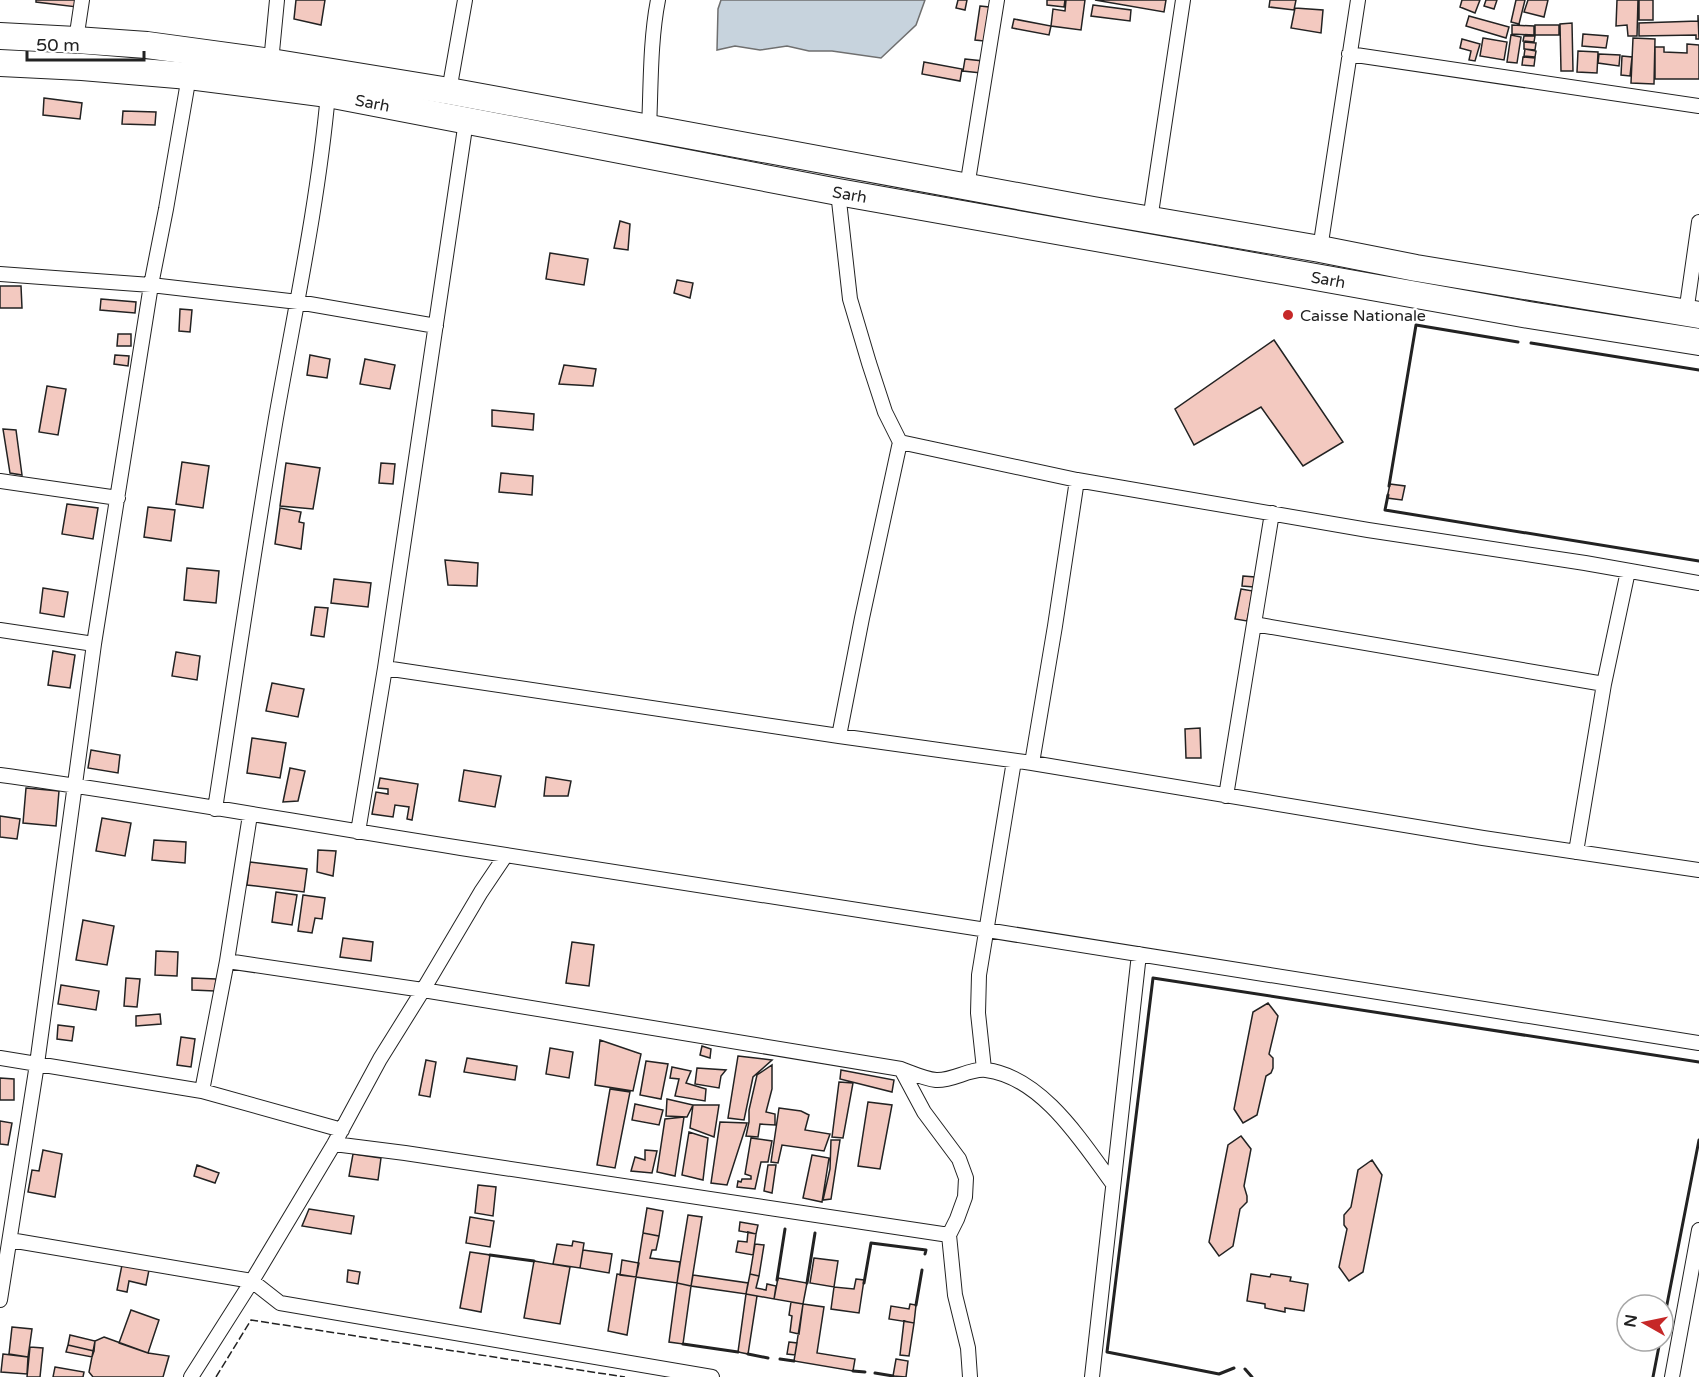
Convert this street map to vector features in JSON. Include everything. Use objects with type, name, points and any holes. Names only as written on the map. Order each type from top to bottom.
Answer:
[{"type":"highway","name":"Sarh","points":[[0,36],[147,45],[271,62],[449,91],[1416,268],[1693,314]]},
{"type":"highway","name":"Sarh","points":[[0,63],[189,76],[328,94],[838,192],[1529,315],[1699,342]]},
{"type":"street","points":[[76,40],[82,0]]},
{"type":"street","points":[[271,62],[277,0]]},
{"type":"street","points":[[449,91],[465,0]]},
{"type":"street","points":[[649,128],[653,27],[658,0]]},
{"type":"street","points":[[967,187],[997,0]]},
{"type":"street","points":[[1150,220],[1183,0]]},
{"type":"street","points":[[1320,249],[1358,0]]},
{"type":"street","points":[[1349,54],[1699,106]]},
{"type":"street","points":[[0,1300],[37,1064],[94,644],[151,285],[189,76]]},
{"type":"street","points":[[214,809],[276,418],[298,302],[323,147],[328,94]]},
{"type":"street","points":[[358,832],[385,668],[466,121]]},
{"type":"street","points":[[838,192],[850,299],[885,412],[900,442],[839,736]]},
{"type":"street","points":[[1693,314],[1699,222]]},
{"type":"street","points":[[0,274],[151,285],[298,302],[436,326]]},
{"type":"street","points":[[900,442],[1077,480],[1699,583]]},
{"type":"street","points":[[1032,763],[1077,480]]},
{"type":"street","points":[[0,481],[118,498]]},
{"type":"street","points":[[1226,796],[1272,513]]},
{"type":"street","points":[[1576,852],[1604,684],[1628,571]]},
{"type":"street","points":[[1254,624],[1604,684]]},
{"type":"street","points":[[0,630],[94,644]]},
{"type":"street","points":[[385,668],[1032,763],[1471,836],[1699,870]]},
{"type":"street","points":[[984,1069],[978,1013],[979,975],[1014,761]]},
{"type":"street","points":[[0,775],[1699,1043]]},
{"type":"street","points":[[202,1091],[227,961],[250,815]]},
{"type":"street","points":[[191,1377],[252,1281],[334,1144],[380,1059],[481,892],[506,855]]},
{"type":"street","points":[[1092,1377],[1139,954]]},
{"type":"street","points":[[227,961],[423,990],[901,1070],[937,1080],[984,1069],[1008,1075],[1033,1089],[1056,1112],[1079,1138],[1113,1184]]},
{"type":"street","points":[[0,1058],[202,1091],[342,1130]]},
{"type":"street","points":[[901,1070],[924,1112],[959,1159],[966,1178],[965,1197],[949,1234],[955,1295],[968,1348],[970,1377]]},
{"type":"street","points":[[334,1144],[949,1234]]},
{"type":"street","points":[[1672,1377],[1693,1288],[1699,1230]]},
{"type":"street","points":[[10,1240],[252,1281],[280,1303],[712,1377]]},
{"type":"shaded area","points":[[721,0],[925,0],[916,25],[881,58],[832,51],[809,51],[787,46],[760,50],[735,46],[717,50],[718,9]]},
{"type":"building","points":[[36,0],[77,0],[77,7],[36,2]]},
{"type":"building","points":[[296,0],[325,0],[321,25],[294,19]]},
{"type":"building","points":[[958,0],[967,0],[965,10],[956,8]]},
{"type":"building","points":[[1047,0],[1065,0],[1064,7],[1047,5]]},
{"type":"building","points":[[1066,0],[1085,0],[1081,30],[1051,26],[1053,9],[1065,11]]},
{"type":"building","points":[[1095,0],[1166,0],[1164,12]]},
{"type":"building","points":[[1270,0],[1296,0],[1294,10],[1269,7]]},
{"type":"building","points":[[1462,0],[1480,0],[1475,13],[1460,7]]},
{"type":"building","points":[[1486,0],[1497,0],[1494,9],[1484,6]]},
{"type":"building","points":[[1516,0],[1525,0],[1519,24],[1511,22]]},
{"type":"building","points":[[1528,0],[1548,0],[1544,17],[1524,12]]},
{"type":"building","points":[[1617,0],[1638,0],[1637,36],[1628,36],[1627,25],[1616,26]]},
{"type":"building","points":[[1639,0],[1653,0],[1653,20],[1639,20]]},
{"type":"building","points":[[1093,5],[1131,10],[1130,21],[1091,16]]},
{"type":"building","points":[[980,6],[989,7],[984,41],[975,40]]},
{"type":"building","points":[[1295,8],[1323,10],[1321,33],[1291,28]]},
{"type":"building","points":[[1698,15],[1699,39],[1696,39],[1696,35],[1639,36],[1639,23],[1698,21]]},
{"type":"building","points":[[1469,16],[1509,27],[1506,38],[1466,26]]},
{"type":"building","points":[[1014,19],[1051,26],[1049,35],[1012,28]]},
{"type":"building","points":[[1572,23],[1573,71],[1561,71],[1560,24]]},
{"type":"building","points":[[1512,25],[1534,26],[1534,35],[1512,34]]},
{"type":"building","points":[[1535,25],[1559,25],[1559,35],[1535,35]]},
{"type":"building","points":[[1583,34],[1608,36],[1606,48],[1582,46]]},
{"type":"building","points":[[1511,35],[1521,37],[1517,63],[1507,62]]},
{"type":"building","points":[[1524,36],[1535,36],[1534,42],[1523,41]]},
{"type":"building","points":[[1483,38],[1507,42],[1504,60],[1480,56]]},
{"type":"building","points":[[1633,38],[1655,39],[1654,84],[1631,83]]},
{"type":"building","points":[[1462,39],[1480,44],[1475,61],[1469,60],[1471,51],[1460,48]]},
{"type":"building","points":[[1524,42],[1536,43],[1535,50],[1524,49]]},
{"type":"building","points":[[1687,44],[1699,45],[1699,79],[1655,79],[1655,47],[1664,47],[1664,52],[1687,53]]},
{"type":"building","points":[[1525,49],[1536,51],[1535,57],[1524,56]]},
{"type":"building","points":[[1578,51],[1598,52],[1597,73],[1577,72]]},
{"type":"building","points":[[1599,54],[1620,55],[1619,66],[1598,63]]},
{"type":"building","points":[[1622,56],[1632,57],[1630,76],[1621,75]]},
{"type":"building","points":[[1523,57],[1535,58],[1534,66],[1522,65]]},
{"type":"building","points":[[965,59],[983,61],[981,73],[963,71]]},
{"type":"building","points":[[924,62],[962,69],[960,81],[922,74]]},
{"type":"building","points":[[44,98],[82,103],[80,119],[43,115]]},
{"type":"building","points":[[123,111],[156,112],[155,125],[122,124]]},
{"type":"building","points":[[620,221],[630,224],[628,250],[614,248]]},
{"type":"building","points":[[550,253],[588,259],[584,285],[546,279]]},
{"type":"building","points":[[677,280],[693,283],[690,298],[674,293]]},
{"type":"building","points":[[0,286],[21,286],[22,308],[0,308]]},
{"type":"building","points":[[101,299],[136,302],[135,313],[100,310]]},
{"type":"building","points":[[180,309],[192,310],[190,332],[179,331]]},
{"type":"building","points":[[118,334],[131,334],[131,346],[117,346]]},
{"type":"building","points":[[1274,340],[1343,442],[1303,466],[1261,407],[1194,445],[1175,409]]},
{"type":"building","points":[[115,355],[129,356],[128,366],[114,364]]},
{"type":"building","points":[[310,355],[330,359],[327,378],[307,375]]},
{"type":"building","points":[[365,359],[395,365],[390,389],[360,384]]},
{"type":"building","points":[[564,365],[596,369],[593,386],[559,384]]},
{"type":"building","points":[[47,386],[66,389],[58,435],[39,432]]},
{"type":"building","points":[[492,410],[534,414],[533,430],[492,426]]},
{"type":"building","points":[[3,429],[16,430],[22,475],[10,473]]},
{"type":"building","points":[[182,462],[209,466],[203,508],[176,504]]},
{"type":"building","points":[[286,463],[320,468],[313,509],[280,506]]},
{"type":"building","points":[[381,463],[395,464],[393,484],[379,483]]},
{"type":"building","points":[[501,473],[533,476],[532,495],[499,492]]},
{"type":"building","points":[[1390,484],[1405,486],[1402,500],[1387,498]]},
{"type":"building","points":[[67,504],[98,508],[93,539],[62,534]]},
{"type":"building","points":[[148,507],[175,510],[171,541],[144,537]]},
{"type":"building","points":[[280,508],[301,512],[299,522],[304,523],[301,549],[275,544]]},
{"type":"building","points":[[445,560],[478,563],[477,586],[448,585]]},
{"type":"building","points":[[187,568],[219,571],[216,603],[184,600]]},
{"type":"building","points":[[1243,576],[1255,577],[1254,587],[1242,586]]},
{"type":"building","points":[[334,579],[371,583],[368,607],[331,603]]},
{"type":"building","points":[[43,588],[68,592],[64,617],[40,613]]},
{"type":"building","points":[[1241,589],[1253,591],[1247,621],[1235,619]]},
{"type":"building","points":[[315,607],[328,608],[324,637],[311,635]]},
{"type":"building","points":[[53,651],[75,655],[70,688],[48,685]]},
{"type":"building","points":[[176,652],[200,656],[197,680],[172,676]]},
{"type":"building","points":[[272,683],[304,689],[298,717],[266,711]]},
{"type":"building","points":[[1200,728],[1201,758],[1186,758],[1185,729]]},
{"type":"building","points":[[252,738],[286,743],[280,778],[247,773]]},
{"type":"building","points":[[91,750],[120,755],[118,773],[88,768]]},
{"type":"building","points":[[290,768],[305,771],[298,801],[283,802]]},
{"type":"building","points":[[464,770],[501,776],[495,807],[459,801]]},
{"type":"building","points":[[546,777],[571,781],[568,796],[544,796]]},
{"type":"building","points":[[380,778],[418,784],[412,820],[407,819],[409,807],[395,805],[393,817],[372,814],[376,792],[388,794],[388,789],[378,788]]},
{"type":"building","points":[[26,788],[59,791],[56,826],[23,823]]},
{"type":"building","points":[[0,816],[20,819],[17,839],[0,837]]},
{"type":"building","points":[[102,818],[131,823],[125,856],[96,851]]},
{"type":"building","points":[[154,840],[186,842],[185,863],[152,860]]},
{"type":"building","points":[[318,850],[336,851],[333,876],[317,872]]},
{"type":"building","points":[[250,862],[307,869],[304,892],[247,885]]},
{"type":"building","points":[[276,892],[297,895],[292,925],[272,922]]},
{"type":"building","points":[[303,895],[325,898],[322,919],[315,918],[312,933],[298,931]]},
{"type":"building","points":[[83,920],[114,926],[107,965],[76,960]]},
{"type":"building","points":[[343,938],[373,942],[371,961],[340,957]]},
{"type":"building","points":[[572,942],[594,945],[589,986],[566,983]]},
{"type":"building","points":[[156,951],[178,952],[177,976],[155,975]]},
{"type":"building","points":[[126,978],[140,979],[137,1007],[124,1006]]},
{"type":"building","points":[[192,978],[216,979],[215,991],[192,990]]},
{"type":"building","points":[[61,985],[99,991],[96,1010],[58,1004]]},
{"type":"building","points":[[1268,1003],[1278,1016],[1269,1054],[1273,1058],[1273,1068],[1266,1076],[1257,1115],[1243,1123],[1234,1109],[1253,1012]]},
{"type":"building","points":[[160,1014],[161,1024],[136,1026],[136,1016]]},
{"type":"building","points":[[58,1025],[74,1027],[72,1041],[57,1039]]},
{"type":"building","points":[[181,1037],[195,1039],[191,1067],[177,1065]]},
{"type":"building","points":[[600,1040],[641,1054],[633,1091],[595,1085]]},
{"type":"building","points":[[702,1046],[711,1049],[710,1058],[700,1055]]},
{"type":"building","points":[[550,1048],[573,1052],[569,1078],[546,1074]]},
{"type":"building","points":[[738,1056],[772,1060],[753,1077],[744,1120],[728,1118]]},
{"type":"building","points":[[467,1058],[517,1066],[515,1080],[464,1072]]},
{"type":"building","points":[[426,1060],[436,1062],[430,1097],[419,1095]]},
{"type":"building","points":[[646,1061],[668,1064],[661,1099],[640,1095]]},
{"type":"building","points":[[772,1065],[772,1089],[766,1112],[775,1114],[775,1125],[760,1124],[758,1137],[746,1136],[757,1075]]},
{"type":"building","points":[[672,1067],[691,1071],[686,1083],[706,1089],[705,1101],[675,1096],[679,1079],[670,1078]]},
{"type":"building","points":[[697,1068],[726,1070],[721,1076],[719,1088],[695,1084]]},
{"type":"building","points":[[841,1070],[894,1080],[892,1092],[840,1079]]},
{"type":"building","points":[[0,1078],[14,1079],[14,1100],[0,1100]]},
{"type":"building","points":[[839,1082],[853,1083],[843,1138],[832,1137]]},
{"type":"building","points":[[610,1089],[630,1092],[615,1168],[597,1165]]},
{"type":"building","points":[[667,1099],[693,1105],[687,1117],[666,1116]]},
{"type":"building","points":[[868,1102],[892,1105],[880,1169],[858,1166]]},
{"type":"building","points":[[635,1104],[663,1110],[659,1125],[632,1120]]},
{"type":"building","points":[[693,1105],[719,1105],[714,1137],[690,1128]]},
{"type":"building","points":[[779,1108],[801,1111],[809,1115],[805,1130],[830,1134],[824,1151],[782,1145],[778,1163],[771,1162]]},
{"type":"building","points":[[684,1117],[675,1176],[657,1172],[665,1119]]},
{"type":"building","points":[[0,1121],[12,1123],[8,1145],[0,1144]]},
{"type":"building","points":[[720,1122],[747,1123],[727,1185],[711,1183]]},
{"type":"building","points":[[689,1132],[708,1138],[703,1180],[682,1175]]},
{"type":"building","points":[[1241,1136],[1251,1149],[1244,1186],[1247,1202],[1240,1209],[1233,1246],[1219,1256],[1209,1242],[1228,1145]]},
{"type":"building","points":[[751,1138],[772,1141],[768,1162],[761,1162],[755,1189],[737,1187],[738,1181],[751,1179],[751,1176],[745,1174]]},
{"type":"building","points":[[831,1140],[840,1140],[831,1199],[823,1200],[830,1169]]},
{"type":"building","points":[[43,1150],[62,1154],[55,1197],[28,1192],[32,1170],[39,1171]]},
{"type":"building","points":[[645,1150],[657,1151],[652,1173],[631,1171],[635,1157],[645,1160]]},
{"type":"building","points":[[353,1154],[381,1158],[378,1180],[349,1176]]},
{"type":"building","points":[[812,1155],[829,1158],[822,1202],[803,1198]]},
{"type":"building","points":[[1372,1160],[1382,1175],[1363,1272],[1349,1281],[1339,1267],[1347,1229],[1344,1225],[1344,1215],[1351,1207],[1358,1170]]},
{"type":"building","points":[[197,1165],[219,1173],[215,1183],[194,1176]]},
{"type":"building","points":[[768,1165],[776,1165],[772,1193],[764,1191]]},
{"type":"building","points":[[478,1185],[496,1187],[493,1216],[475,1213]]},
{"type":"building","points":[[647,1208],[663,1211],[659,1236],[643,1233]]},
{"type":"building","points":[[309,1209],[354,1216],[351,1234],[302,1226]]},
{"type":"building","points":[[688,1215],[702,1217],[691,1286],[677,1283]]},
{"type":"building","points":[[470,1217],[494,1221],[490,1247],[466,1243]]},
{"type":"building","points":[[740,1222],[758,1225],[756,1234],[739,1231]]},
{"type":"building","points":[[748,1232],[756,1234],[753,1255],[736,1252],[738,1241],[747,1242]]},
{"type":"building","points":[[643,1233],[659,1236],[656,1250],[652,1250],[650,1258],[680,1262],[677,1283],[636,1277]]},
{"type":"building","points":[[573,1241],[584,1243],[580,1268],[553,1264],[557,1244],[572,1246]]},
{"type":"building","points":[[755,1244],[764,1245],[759,1276],[750,1274]]},
{"type":"building","points":[[583,1250],[612,1254],[609,1273],[580,1268]]},
{"type":"building","points":[[470,1252],[490,1255],[481,1312],[460,1308]]},
{"type":"building","points":[[814,1258],[838,1261],[834,1287],[810,1283]]},
{"type":"building","points":[[622,1260],[639,1263],[636,1277],[620,1275]]},
{"type":"building","points":[[534,1261],[570,1267],[560,1324],[524,1318]]},
{"type":"building","points":[[122,1265],[149,1270],[146,1285],[129,1281],[127,1292],[117,1290]]},
{"type":"building","points":[[348,1270],[360,1272],[358,1284],[347,1282]]},
{"type":"building","points":[[617,1274],[636,1277],[627,1335],[608,1331]]},
{"type":"building","points":[[750,1274],[759,1276],[756,1288],[766,1290],[767,1284],[776,1286],[774,1299],[746,1294]]},
{"type":"building","points":[[1251,1274],[1291,1277],[1290,1281],[1308,1284],[1304,1311],[1285,1308],[1285,1312],[1265,1308],[1265,1304],[1247,1301]]},
{"type":"building","points":[[693,1275],[748,1283],[746,1294],[691,1286]]},
{"type":"building","points":[[778,1278],[807,1283],[803,1304],[774,1299]]},
{"type":"building","points":[[856,1279],[864,1280],[859,1313],[831,1309],[834,1287],[854,1289]]},
{"type":"building","points":[[677,1283],[691,1286],[683,1344],[669,1342]]},
{"type":"building","points":[[746,1294],[757,1296],[748,1354],[738,1352]]},
{"type":"building","points":[[791,1302],[803,1304],[799,1334],[790,1332]]},
{"type":"building","points":[[803,1304],[824,1307],[817,1353],[855,1359],[853,1371],[794,1361]]},
{"type":"building","points":[[910,1304],[916,1305],[914,1323],[889,1319],[891,1306],[909,1309]]},
{"type":"building","points":[[131,1310],[159,1320],[148,1353],[119,1343]]},
{"type":"building","points":[[904,1321],[914,1323],[909,1356],[900,1355]]},
{"type":"building","points":[[12,1327],[32,1329],[28,1357],[9,1354]]},
{"type":"building","points":[[70,1335],[95,1341],[94,1351],[68,1345]]},
{"type":"building","points":[[104,1337],[148,1353],[169,1356],[163,1377],[93,1377],[89,1372],[95,1341]]},
{"type":"building","points":[[789,1342],[797,1343],[795,1355],[787,1354]]},
{"type":"building","points":[[68,1345],[94,1351],[92,1357],[66,1352]]},
{"type":"building","points":[[30,1347],[43,1348],[40,1377],[27,1377]]},
{"type":"building","points":[[3,1354],[28,1357],[27,1374],[1,1372]]},
{"type":"building","points":[[896,1359],[908,1361],[906,1377],[893,1376]]},
{"type":"building","points":[[55,1367],[84,1372],[83,1377],[53,1377]]},
{"type":"fence","points":[[216,1377],[251,1320],[625,1377]]},
{"type":"wall","points":[[1389,486],[1416,325],[1518,342]]},
{"type":"wall","points":[[1531,343],[1699,370]]},
{"type":"wall","points":[[1388,495],[1385,510],[1699,561]]},
{"type":"wall","points":[[1234,1368],[1219,1374],[1107,1352],[1153,978],[1699,1062]]},
{"type":"wall","points":[[1669,1293],[1699,1140]]},
{"type":"wall","points":[[777,1280],[785,1229]]},
{"type":"wall","points":[[807,1283],[815,1233]]},
{"type":"wall","points":[[864,1283],[871,1243],[926,1250],[925,1254]]},
{"type":"wall","points":[[490,1255],[534,1261]]},
{"type":"wall","points":[[916,1305],[922,1270]]},
{"type":"wall","points":[[683,1344],[738,1352]]},
{"type":"wall","points":[[1653,1377],[1658,1353]]},
{"type":"wall","points":[[748,1354],[768,1358]]},
{"type":"wall","points":[[780,1359],[794,1361]]},
{"type":"wall","points":[[1245,1369],[1252,1377]]},
{"type":"wall","points":[[853,1371],[865,1372]]},
{"type":"wall","points":[[875,1373],[893,1376]]},
{"type":"place","name":"Caisse Nationale","points":[[1288,315]]}]
